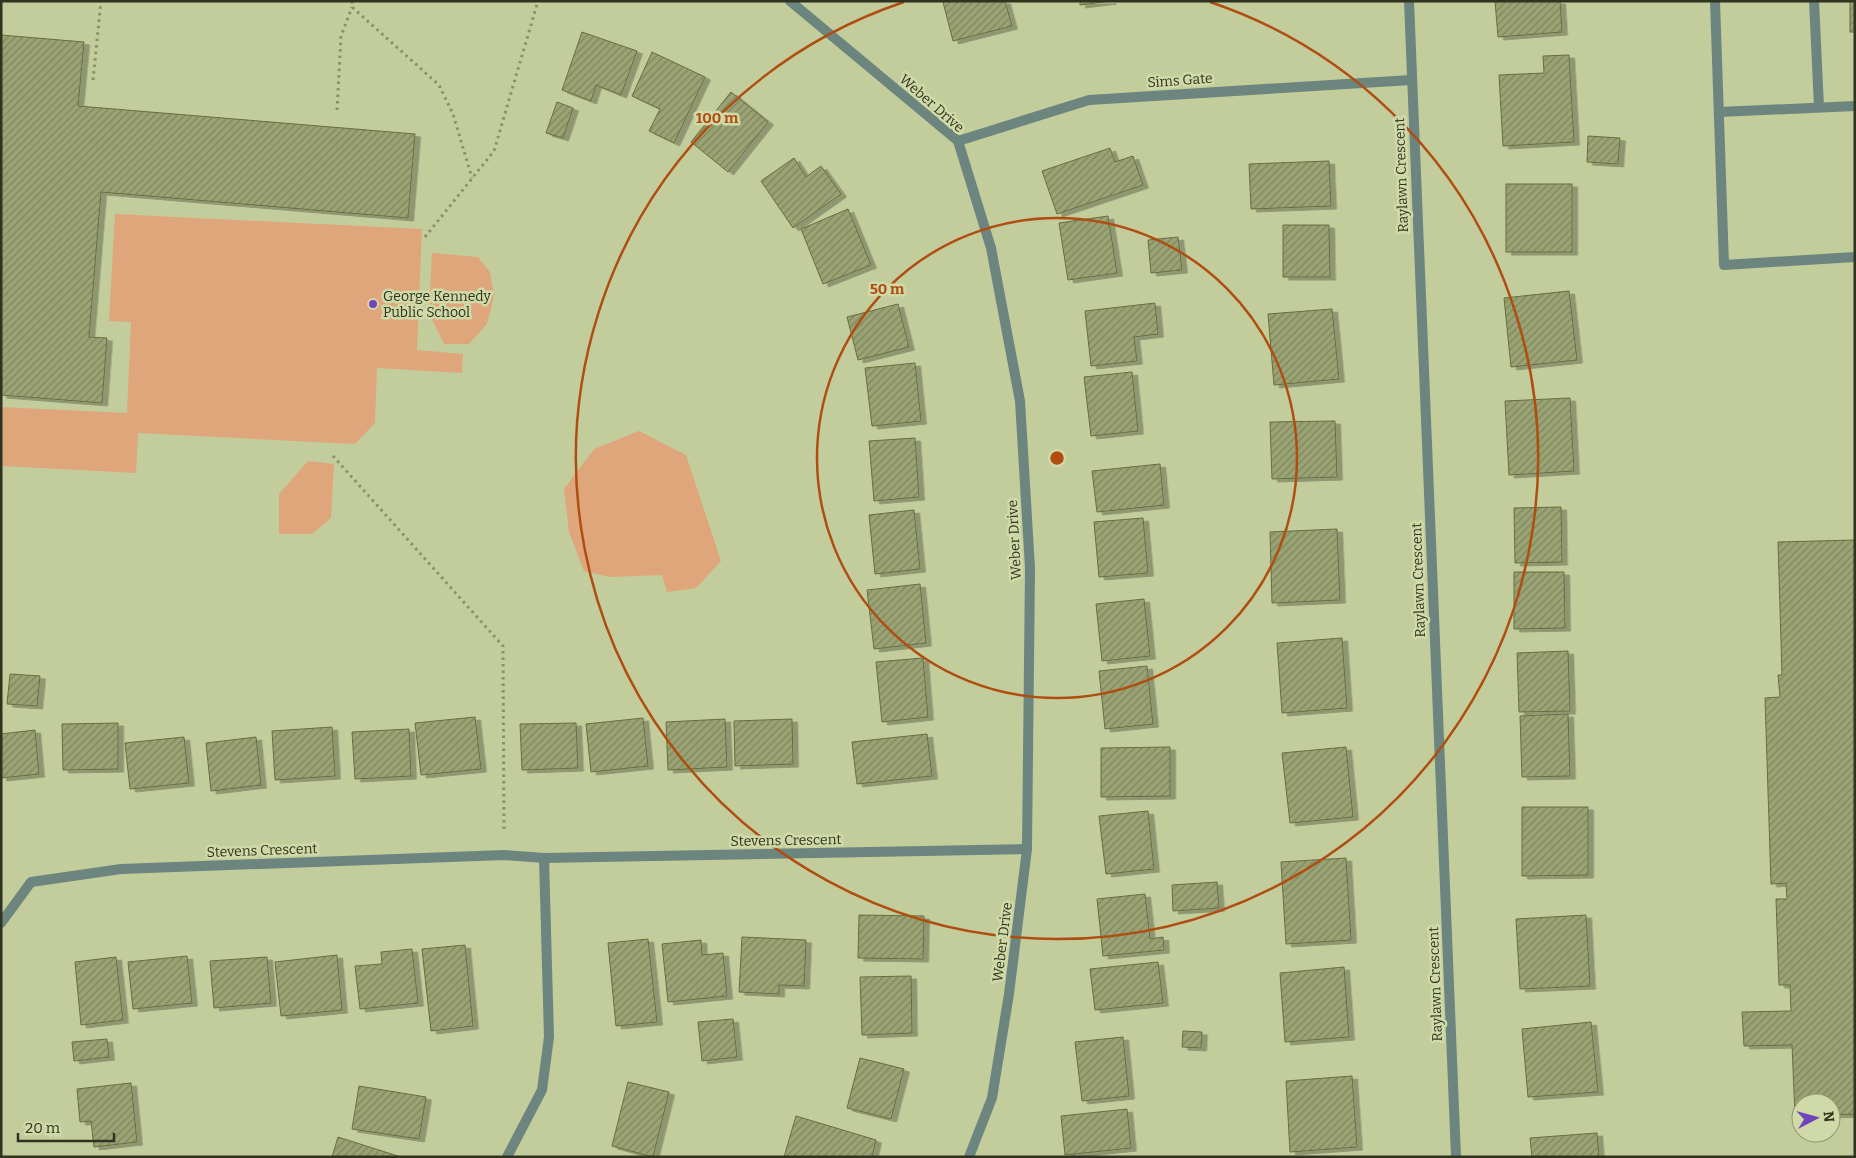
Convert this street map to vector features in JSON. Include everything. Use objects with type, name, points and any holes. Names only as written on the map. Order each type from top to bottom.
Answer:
[{"type":"street","name":"Weber Drive","points":[[790,1],[958,141],[992,248],[1020,400],[1030,568],[1027,849],[1009,994],[992,1098],[968,1157]]},
{"type":"street","name":"Raylawn Crescent","points":[[1409,1],[1456,1157]]},
{"type":"street","points":[[1715,1],[1724,265],[1855,257]]},
{"type":"street","points":[[1814,1],[1818,107]]},
{"type":"street","name":"Sims Gate","points":[[958,141],[1089,100],[1411,80]]},
{"type":"street","points":[[1719,112],[1855,106]]},
{"type":"street","name":"Stevens Crescent","points":[[1,923],[31,882],[121,869],[504,855],[544,858],[1027,849]]},
{"type":"street","points":[[507,1157],[542,1090],[549,1036],[544,858]]},
{"type":"path","points":[[93,80],[101,1]]},
{"type":"path","points":[[338,110],[341,36],[352,7],[352,1]]},
{"type":"path","points":[[425,237],[494,151],[507,113],[538,1]]},
{"type":"path","points":[[352,7],[439,85],[453,114],[472,178]]},
{"type":"path","points":[[334,456],[503,646],[504,855]]},
{"type":"shaded area","points":[[115,214],[422,229],[417,350],[463,354],[462,373],[377,368],[375,423],[355,444],[138,433],[136,473],[1,466],[1,407],[127,413],[131,322],[109,321]]},
{"type":"shaded area","points":[[432,253],[478,257],[490,272],[494,296],[487,324],[469,344],[444,344],[429,313]]},
{"type":"shaded area","points":[[639,431],[686,455],[721,561],[696,588],[667,592],[662,575],[610,577],[584,571],[569,532],[564,489],[594,449]]},
{"type":"shaded area","points":[[308,461],[334,464],[331,518],[312,534],[279,534],[279,494]]},
{"type":"building","points":[[1005,1],[1012,26],[953,41],[943,2]]},
{"type":"building","points":[[1080,1],[1111,1],[1080,5]]},
{"type":"building","points":[[1495,1],[1560,1],[1562,32],[1498,37]]},
{"type":"building","points":[[1850,1],[1855,1],[1855,32],[1850,32]]},
{"type":"building","points":[[582,32],[637,51],[621,95],[596,85],[591,101],[562,90]]},
{"type":"building","points":[[1,35],[84,42],[78,106],[415,134],[408,218],[101,192],[89,337],[107,338],[102,403],[1,395]]},
{"type":"building","points":[[652,52],[705,77],[674,143],[649,131],[660,109],[632,96]]},
{"type":"building","points":[[1569,55],[1574,142],[1503,146],[1499,75],[1544,73],[1543,56]]},
{"type":"building","points":[[731,92],[768,122],[728,172],[691,142]]},
{"type":"building","points":[[557,102],[573,108],[563,138],[546,133]]},
{"type":"building","points":[[1588,136],[1620,138],[1618,164],[1587,162]]},
{"type":"building","points":[[1110,148],[1115,162],[1133,156],[1143,185],[1057,214],[1042,171]]},
{"type":"building","points":[[794,158],[806,177],[821,166],[841,194],[793,228],[761,181]]},
{"type":"building","points":[[1329,161],[1331,206],[1251,209],[1249,164]]},
{"type":"building","points":[[1506,184],[1572,184],[1572,252],[1506,252]]},
{"type":"building","points":[[848,209],[871,265],[823,284],[801,229]]},
{"type":"building","points":[[1108,216],[1117,273],[1068,280],[1059,223]]},
{"type":"building","points":[[1283,225],[1329,225],[1330,277],[1283,277]]},
{"type":"building","points":[[1178,237],[1182,270],[1151,273],[1148,240]]},
{"type":"building","points":[[1569,291],[1577,360],[1511,367],[1504,298]]},
{"type":"building","points":[[1155,303],[1158,334],[1134,337],[1137,361],[1091,366],[1085,311]]},
{"type":"building","points":[[898,304],[909,347],[858,360],[847,317]]},
{"type":"building","points":[[1332,309],[1339,379],[1274,385],[1268,314]]},
{"type":"building","points":[[915,363],[921,421],[872,426],[865,368]]},
{"type":"building","points":[[1132,372],[1138,431],[1091,436],[1084,377]]},
{"type":"building","points":[[1570,398],[1574,471],[1509,475],[1505,401]]},
{"type":"building","points":[[1335,421],[1337,477],[1272,479],[1270,422]]},
{"type":"building","points":[[915,438],[919,497],[874,501],[869,441]]},
{"type":"building","points":[[1160,464],[1164,505],[1097,512],[1092,471]]},
{"type":"building","points":[[1561,507],[1562,562],[1515,563],[1514,508]]},
{"type":"building","points":[[914,510],[920,569],[875,574],[869,515]]},
{"type":"building","points":[[1143,518],[1148,573],[1099,577],[1094,522]]},
{"type":"building","points":[[1337,529],[1340,600],[1272,603],[1270,532]]},
{"type":"building","points":[[1855,540],[1855,1114],[1841,1115],[1841,1093],[1794,1093],[1792,1045],[1744,1046],[1742,1012],[1791,1011],[1790,985],[1779,985],[1776,899],[1787,899],[1786,883],[1771,884],[1765,698],[1780,697],[1778,675],[1782,675],[1778,542]]},
{"type":"building","points":[[1514,572],[1564,572],[1565,628],[1514,629]]},
{"type":"building","points":[[920,584],[926,643],[874,649],[867,590]]},
{"type":"building","points":[[1144,599],[1150,656],[1102,661],[1096,604]]},
{"type":"building","points":[[1342,638],[1347,708],[1282,713],[1277,643]]},
{"type":"building","points":[[1568,651],[1570,711],[1519,712],[1517,653]]},
{"type":"building","points":[[923,658],[928,717],[882,722],[876,662]]},
{"type":"building","points":[[1147,666],[1153,724],[1105,729],[1099,671]]},
{"type":"building","points":[[10,674],[40,676],[37,706],[7,704]]},
{"type":"building","points":[[1568,714],[1570,776],[1522,777],[1520,716]]},
{"type":"building","points":[[475,717],[481,769],[421,775],[415,723]]},
{"type":"building","points":[[643,718],[648,766],[591,772],[586,724]]},
{"type":"building","points":[[725,719],[727,767],[668,770],[666,722]]},
{"type":"building","points":[[792,719],[793,764],[735,766],[734,721]]},
{"type":"building","points":[[118,723],[118,769],[63,770],[62,724]]},
{"type":"building","points":[[576,723],[578,768],[522,770],[520,724]]},
{"type":"building","points":[[332,727],[335,776],[275,780],[272,731]]},
{"type":"building","points":[[409,729],[411,776],[355,779],[352,732]]},
{"type":"building","points":[[35,730],[39,774],[1,778],[1,734]]},
{"type":"building","points":[[927,734],[932,776],[857,784],[852,742]]},
{"type":"building","points":[[184,737],[189,783],[130,789],[125,743]]},
{"type":"building","points":[[256,737],[261,785],[211,791],[206,743]]},
{"type":"building","points":[[1170,747],[1170,796],[1101,797],[1101,748]]},
{"type":"building","points":[[1346,747],[1353,817],[1290,823],[1282,753]]},
{"type":"building","points":[[1522,807],[1588,807],[1588,875],[1522,876]]},
{"type":"building","points":[[1148,811],[1154,869],[1106,874],[1099,816]]},
{"type":"building","points":[[1346,858],[1351,940],[1286,944],[1281,862]]},
{"type":"building","points":[[1217,882],[1219,908],[1173,911],[1172,885]]},
{"type":"building","points":[[1145,894],[1150,939],[1163,937],[1164,950],[1103,956],[1097,899]]},
{"type":"building","points":[[859,915],[924,916],[923,959],[858,958]]},
{"type":"building","points":[[1586,915],[1590,986],[1520,989],[1516,919]]},
{"type":"building","points":[[742,937],[806,940],[804,986],[779,985],[779,994],[739,992]]},
{"type":"building","points":[[648,939],[657,1022],[616,1026],[608,943]]},
{"type":"building","points":[[701,940],[702,955],[723,953],[727,996],[668,1002],[662,944]]},
{"type":"building","points":[[465,945],[473,1026],[431,1031],[422,949]]},
{"type":"building","points":[[412,949],[418,1003],[360,1009],[355,966],[382,964],[381,952]]},
{"type":"building","points":[[337,955],[342,1010],[281,1016],[275,962]]},
{"type":"building","points":[[187,956],[192,1003],[133,1009],[128,962]]},
{"type":"building","points":[[116,957],[123,1020],[81,1025],[75,962]]},
{"type":"building","points":[[267,957],[271,1003],[214,1008],[210,961]]},
{"type":"building","points":[[1158,962],[1163,1003],[1095,1010],[1090,969]]},
{"type":"building","points":[[1344,967],[1349,1037],[1285,1042],[1280,973]]},
{"type":"building","points":[[911,976],[912,1033],[862,1035],[860,977]]},
{"type":"building","points":[[733,1019],[737,1057],[702,1061],[698,1022]]},
{"type":"building","points":[[1591,1022],[1598,1092],[1528,1097],[1522,1029]]},
{"type":"building","points":[[1183,1031],[1202,1032],[1201,1048],[1182,1047]]},
{"type":"building","points":[[1123,1037],[1129,1096],[1082,1101],[1075,1042]]},
{"type":"building","points":[[107,1039],[109,1057],[74,1061],[72,1042]]},
{"type":"building","points":[[860,1058],[904,1069],[891,1119],[847,1108]]},
{"type":"building","points":[[1352,1076],[1357,1147],[1290,1152],[1286,1081]]},
{"type":"building","points":[[628,1082],[669,1092],[653,1157],[612,1146]]},
{"type":"building","points":[[131,1083],[137,1142],[94,1147],[91,1121],[80,1122],[77,1089]]},
{"type":"building","points":[[359,1086],[426,1097],[419,1139],[352,1129]]},
{"type":"building","points":[[1127,1109],[1131,1148],[1065,1155],[1061,1116]]},
{"type":"building","points":[[796,1116],[876,1140],[872,1157],[784,1157]]},
{"type":"building","points":[[1597,1133],[1599,1157],[1532,1157],[1530,1138]]},
{"type":"building","points":[[338,1137],[401,1157],[332,1157]]},
{"type":"place","name":"George Kennedy Public School","points":[[373,304]]}]
